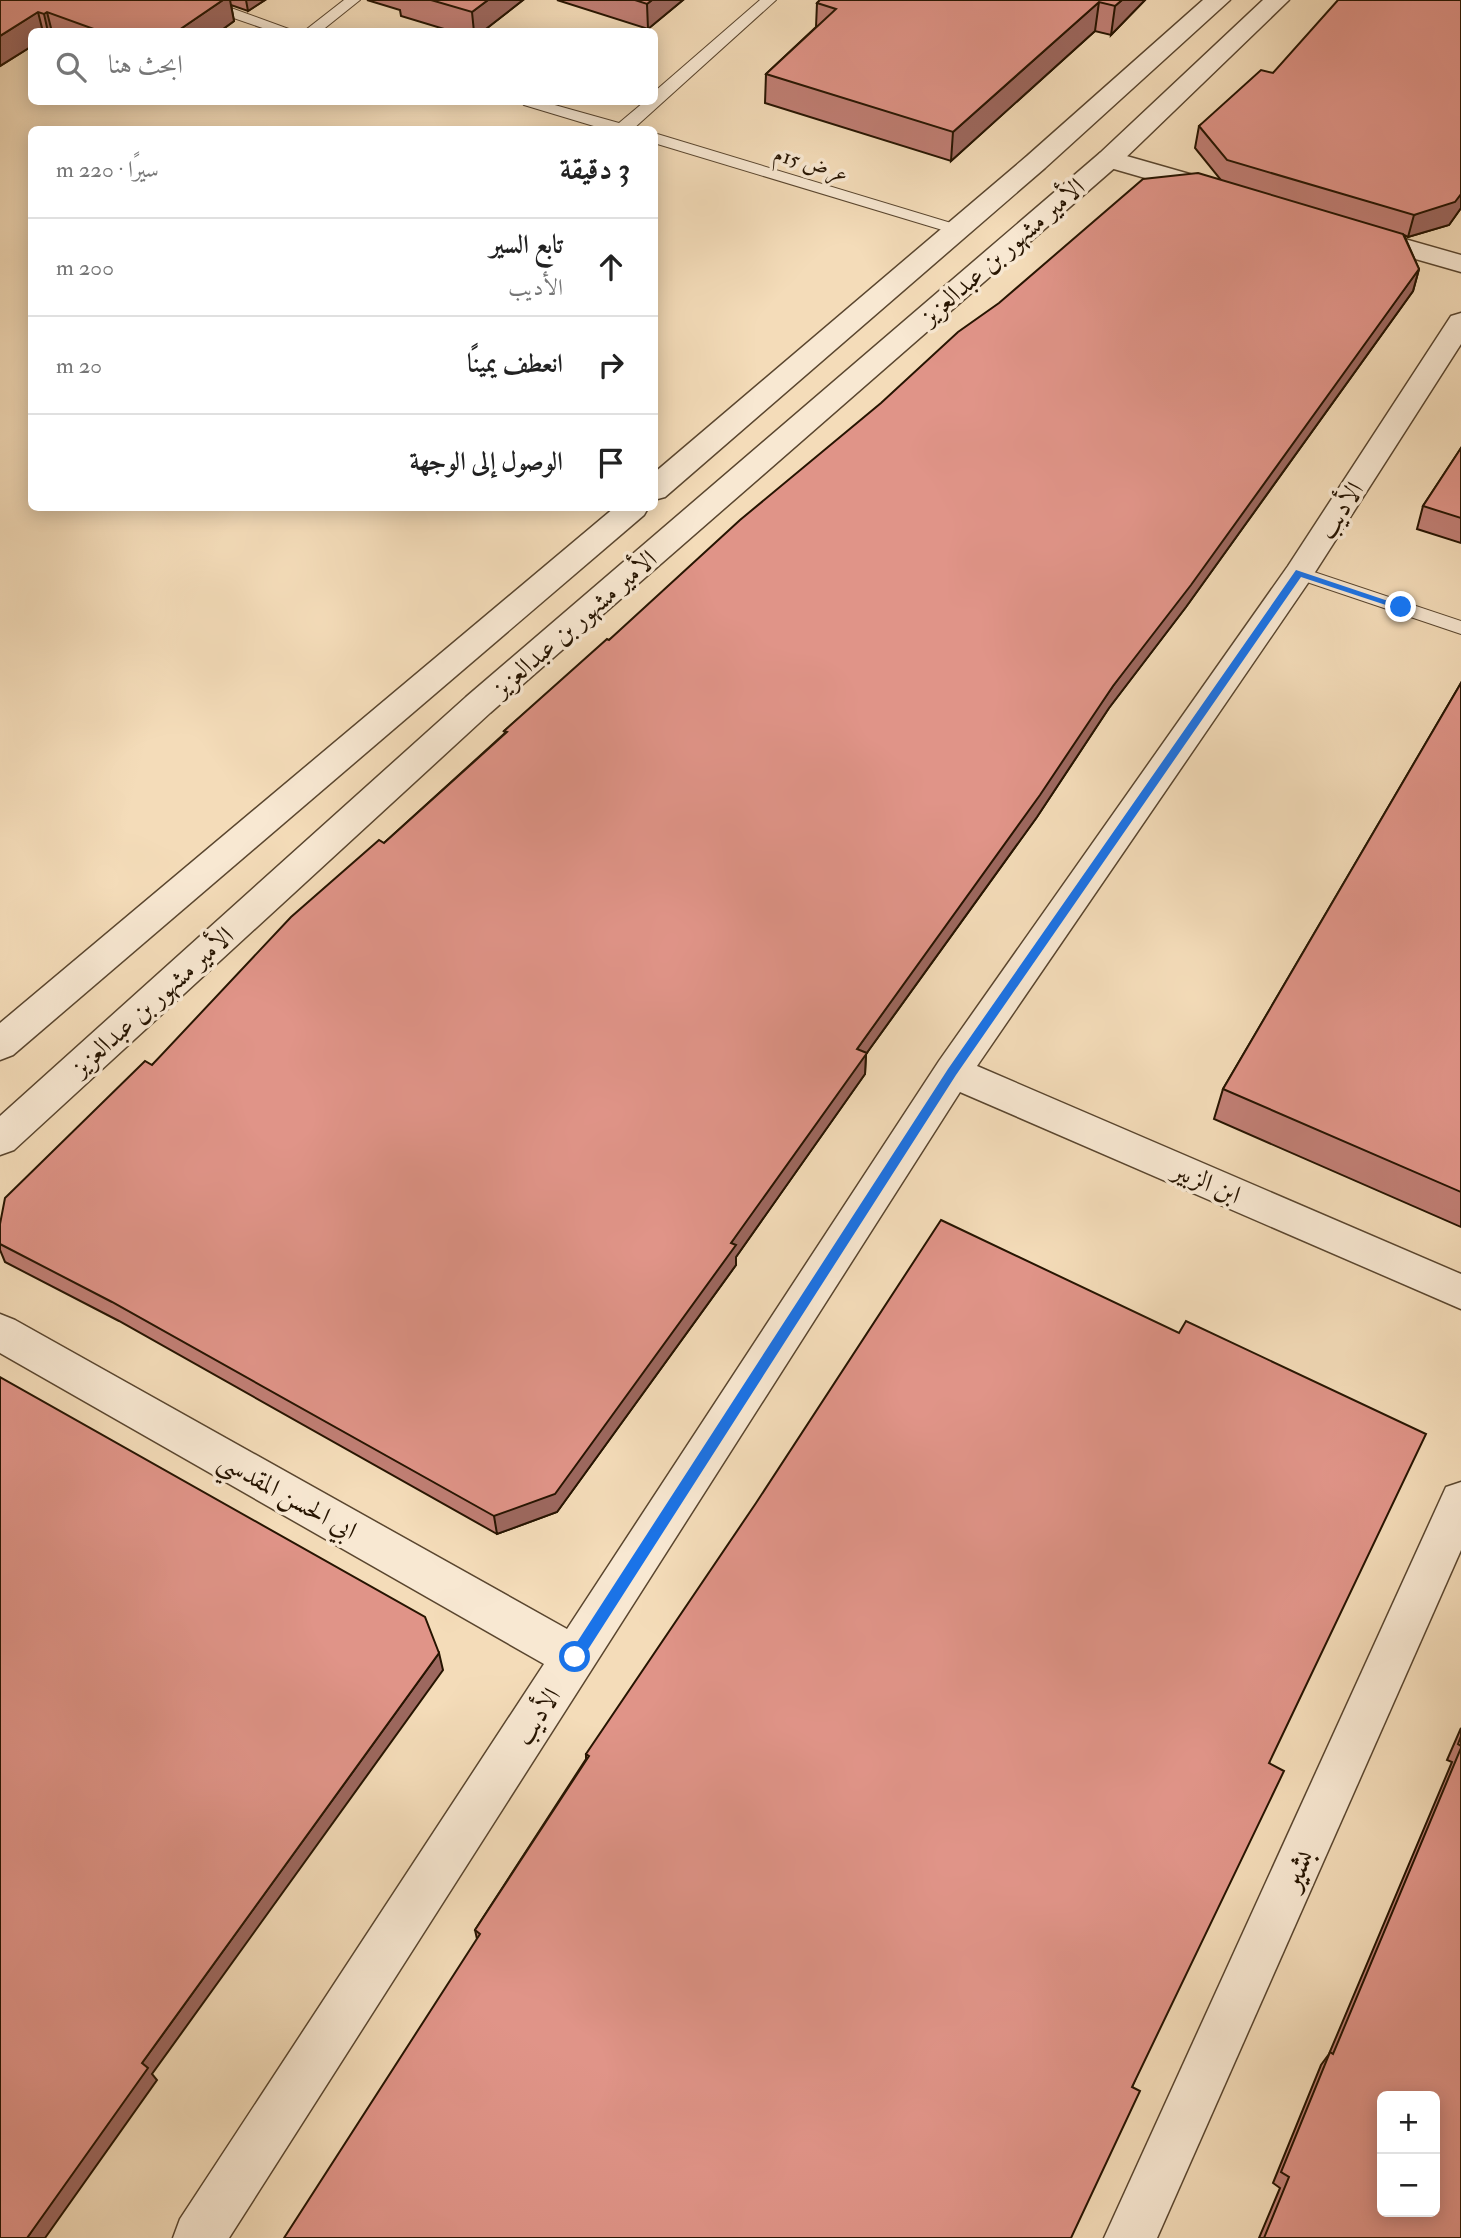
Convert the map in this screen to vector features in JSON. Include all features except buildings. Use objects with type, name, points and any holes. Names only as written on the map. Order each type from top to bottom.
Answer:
[{"type":"street","name":"الأمير مشهور بن عبدالعزيز","points":[[658,486],[1036,162],[1218,0]]},
{"type":"street","name":"الأمير مشهور بن عبدالعزيز","points":[[0,1139],[478,705],[1109,159],[1277,0]]},
{"type":"street","points":[[1109,159],[1239,198]]},
{"type":"street","points":[[1331,225],[1461,264]]},
{"type":"street","name":"الأديب","points":[[199,2238],[952,1072],[1299,573],[1461,322]]},
{"type":"street","name":"الأمير مشهور بن عبدالعزيز","points":[[0,1045],[629,511]]},
{"type":"street","name":"ابن الزبير","points":[[952,1072],[1461,1292]]},
{"type":"street","name":"ابي الحسن المقدسي","points":[[0,1332],[575,1657]]},
{"type":"street","name":"بشير","points":[[1130,2238],[1461,1501]]},
{"type":"lane","points":[[195,0],[278,28]]},
{"type":"lane","points":[[315,28],[353,0]]},
{"type":"lane","points":[[658,97],[769,0]]},
{"type":"lane","points":[[539,105],[613,126]]},
{"type":"lane","points":[[626,126],[650,105]]},
{"type":"lane","name":"عرض 15م","points":[[658,139],[955,229]]},
{"type":"lane","points":[[1299,573],[1461,628]]},
{"type":"route","points":[[575,1657],[952,1072],[1299,573],[1401,607]]}]
